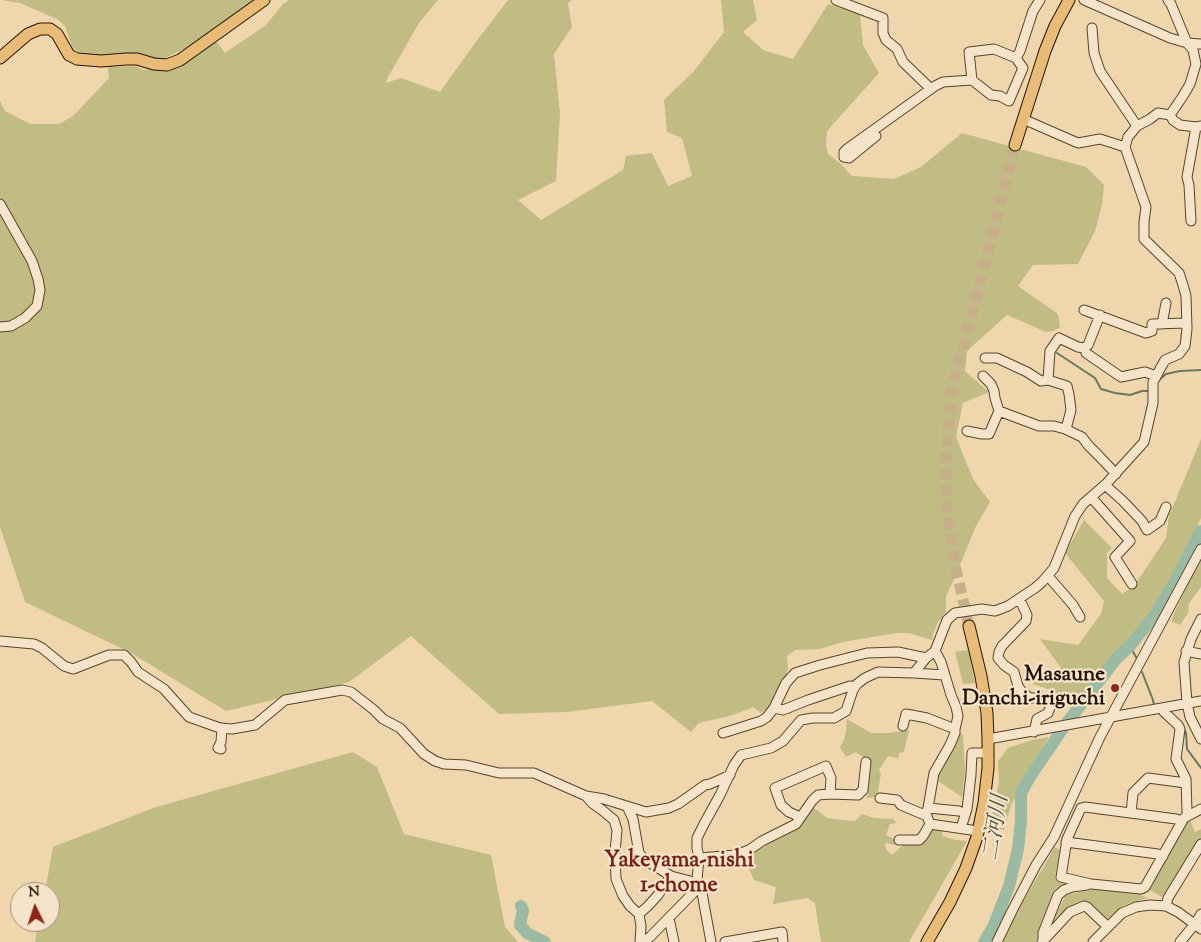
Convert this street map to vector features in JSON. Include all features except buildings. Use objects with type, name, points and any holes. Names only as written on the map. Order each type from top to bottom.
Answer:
[{"type":"main road","points":[[0,58],[28,34],[40,29],[50,29],[57,34],[69,55],[77,60],[137,59],[154,64],[167,65],[180,60],[264,0]]},
{"type":"main road","points":[[1014,146],[1045,50],[1069,0]]},
{"type":"main road","points":[[927,942],[966,868],[978,831],[984,803],[988,768],[986,713],[981,676],[969,626]]},
{"type":"street","points":[[836,0],[883,18],[886,40],[897,49],[903,62],[931,89]]},
{"type":"street","points":[[1016,58],[1033,11],[1040,0]]},
{"type":"street","points":[[1084,0],[1170,38],[1187,43],[1201,44]]},
{"type":"street","points":[[1168,0],[1187,43],[1193,50],[1196,64],[1190,84],[1170,115]]},
{"type":"street","points":[[1092,28],[1094,53],[1100,72],[1137,126]]},
{"type":"street","points":[[972,80],[969,52],[994,49],[1016,58],[1023,68],[1038,74]]},
{"type":"street","points":[[876,136],[849,158],[844,157],[844,152],[847,149],[935,86],[944,82],[972,80],[991,95],[1000,96],[1009,101],[1023,68]]},
{"type":"street","points":[[914,673],[926,658],[935,651],[947,620],[955,613],[982,609],[995,611],[1008,606],[1020,600],[1048,576],[1056,564],[1075,516],[1083,504],[1116,474],[1144,442],[1153,403],[1153,382],[1165,360],[1179,354],[1185,346],[1187,329],[1186,296],[1179,273],[1144,239],[1146,207],[1125,147],[1128,137],[1137,126],[1158,113],[1170,115],[1180,125],[1199,126],[1187,177],[1191,220]]},
{"type":"street","points":[[1023,119],[1078,143],[1100,139],[1125,147]]},
{"type":"street","points":[[0,204],[32,261],[40,290],[37,306],[25,318],[11,326],[0,327]]},
{"type":"street","points":[[1162,324],[1166,303]]},
{"type":"street","points":[[1084,310],[1146,333],[1152,331],[1152,313]]},
{"type":"street","points":[[1048,380],[1050,351],[1059,338],[1084,348],[1088,345],[1100,316]]},
{"type":"street","points":[[1152,324],[1187,323]]},
{"type":"street","points":[[1086,353],[1121,377],[1145,372],[1156,376]]},
{"type":"street","points":[[985,358],[997,358],[1041,381],[1048,380],[1067,386],[1070,410],[1066,430]]},
{"type":"street","points":[[967,431],[989,434],[999,411],[994,392],[983,376]]},
{"type":"street","points":[[999,411],[1039,426],[1054,426],[1082,437],[1116,474]]},
{"type":"street","points":[[1105,485],[1136,514],[1147,530],[1160,521],[1166,507]]},
{"type":"street","points":[[1091,497],[1130,541],[1115,557],[1132,584]]},
{"type":"street","points":[[997,942],[1036,865],[1054,836],[1100,737],[1201,549]]},
{"type":"street","points":[[1048,576],[1073,605],[1080,617]]},
{"type":"street","points":[[1020,600],[1028,615],[1026,620],[1002,646],[998,658],[1014,672],[1022,692],[1030,698],[1048,700],[1051,705],[1048,713],[1037,720],[1034,732]]},
{"type":"street","points":[[1201,619],[1186,651],[1184,662],[1190,717],[1201,740]]},
{"type":"street","points":[[0,641],[34,644],[42,648],[64,666],[73,669],[109,655],[124,655],[138,672],[164,688],[189,717],[222,728],[232,729],[255,725],[285,700],[342,690],[351,692],[383,719],[400,728],[424,754],[435,761],[444,764],[466,765],[499,773],[534,773],[586,796],[604,799],[646,812],[669,808],[687,799],[705,785],[730,775]]},
{"type":"street","points":[[930,824],[926,811],[934,773],[956,733],[958,716],[941,662],[935,651]]},
{"type":"street","points":[[1186,651],[1201,654]]},
{"type":"street","points":[[723,733],[761,721],[767,717],[774,708],[786,683],[795,673],[867,653],[898,652],[926,658]]},
{"type":"street","points":[[711,942],[702,893],[697,880],[699,858],[696,848],[699,833],[741,755],[771,748],[783,741],[801,720],[834,718],[846,711],[855,687],[865,678],[878,672],[944,675]]},
{"type":"street","points":[[774,708],[783,710],[850,686],[855,687]]},
{"type":"street","points":[[988,740],[1201,701]]},
{"type":"street","points":[[1159,708],[1180,729],[1176,759],[1185,775],[1186,818],[1145,887],[1140,889],[1091,884],[1061,877],[1066,842],[1081,808],[1186,818],[1201,808]]},
{"type":"street","points":[[903,726],[906,714],[927,718],[955,729]]},
{"type":"street","points":[[221,749],[218,748],[222,728]]},
{"type":"street","points":[[961,828],[967,809],[972,754],[988,754]]},
{"type":"street","points":[[699,858],[736,855],[749,850],[796,824],[818,795],[858,795],[863,790],[866,762]]},
{"type":"street","points":[[800,817],[789,812],[781,805],[775,788],[826,766],[832,778],[830,794]]},
{"type":"street","points":[[1131,813],[1133,793],[1148,778],[1186,783]]},
{"type":"street","points":[[586,796],[614,820],[617,830],[615,852],[616,879],[623,896],[639,914],[641,920],[641,942],[650,937],[698,885]]},
{"type":"street","points":[[880,798],[897,800],[900,806],[926,811],[959,811]]},
{"type":"street","points":[[627,806],[633,819],[639,853],[644,859],[671,876],[698,885]]},
{"type":"street","points":[[930,824],[978,831]]},
{"type":"street","points":[[899,840],[919,840],[930,824]]},
{"type":"street","points":[[1066,842],[1163,856]]},
{"type":"street","points":[[1166,906],[1168,898],[1201,844]]},
{"type":"street","points":[[639,914],[658,895],[671,876]]},
{"type":"street","points":[[1043,941],[1043,933],[1058,895],[1064,890],[1091,884]]},
{"type":"street","points":[[1097,941],[1122,913],[1136,907],[1150,905],[1166,906],[1178,912],[1198,927]]},
{"type":"street","points":[[1043,941],[1070,912],[1084,906],[1088,906],[1108,927]]},
{"type":"street","points":[[1180,942],[1198,927],[1201,914]]},
{"type":"street","points":[[669,918],[674,942]]},
{"type":"street","points":[[724,942],[782,932],[783,942]]},
{"type":"shaded area","points":[[2,0],[259,0],[193,44],[164,59],[132,53],[92,56],[81,54],[72,47],[65,26],[57,19],[20,3]]},
{"type":"shaded area","points":[[289,0],[438,0],[419,23],[386,83],[401,78],[440,92],[508,0],[572,0],[568,3],[572,27],[554,54],[560,114],[556,181],[518,200],[541,220],[623,170],[626,156],[652,153],[668,186],[692,176],[682,138],[667,132],[664,100],[694,71],[724,32],[721,0],[753,0],[757,20],[743,32],[763,50],[793,59],[828,4],[860,14],[863,45],[879,73],[827,131],[826,145],[828,154],[852,176],[894,179],[921,167],[962,133],[1086,167],[1104,185],[1102,205],[1095,231],[1078,264],[1033,265],[1018,286],[1058,314],[1060,327],[1046,332],[1007,315],[967,351],[965,371],[989,392],[963,403],[956,437],[973,479],[990,502],[976,526],[946,596],[946,612],[938,622],[932,640],[909,633],[896,633],[843,642],[820,649],[795,650],[787,656],[788,668],[786,677],[773,704],[761,713],[753,707],[733,715],[699,723],[691,732],[652,701],[567,712],[499,714],[411,636],[349,682],[226,711],[131,653],[25,602],[0,527],[0,101],[5,111],[30,124],[59,124],[73,116],[109,78],[108,67],[135,66],[143,70],[170,67],[216,41],[225,53],[266,25],[283,4]]},
{"type":"shaded area","points":[[1201,439],[1201,518],[1152,616],[1072,707],[1051,690],[1032,684],[1061,668],[1040,639],[1078,645],[1101,614],[1104,601],[1065,553],[1084,520],[1112,548],[1107,553],[1107,578],[1122,594],[1134,586],[1166,538],[1169,516]]},
{"type":"shaded area","points":[[1201,558],[1201,587],[1189,603],[1188,613],[1180,625],[1171,621]]},
{"type":"shaded area","points":[[968,650],[975,683],[963,684],[955,652]]},
{"type":"shaded area","points":[[847,719],[871,733],[909,730],[904,752],[899,753],[898,758],[888,756],[879,770],[881,774],[877,797],[867,798],[871,763],[856,752],[846,757],[840,747],[845,738]]},
{"type":"shaded area","points":[[960,732],[963,735],[965,772],[962,797],[935,779]]},
{"type":"shaded area","points":[[1049,737],[1011,805],[1004,830],[990,828],[999,781],[998,761],[1008,748],[1032,740]]},
{"type":"shaded area","points":[[353,752],[377,767],[404,834],[491,855],[505,927],[518,942],[35,942],[37,932],[60,932],[60,882],[47,882],[53,847],[156,807]]},
{"type":"shaded area","points":[[814,808],[827,818],[855,821],[862,814],[874,818],[893,819],[897,823],[890,824],[886,835],[898,841],[895,845],[885,843],[886,849],[892,855],[905,843],[914,843],[932,825],[943,827],[942,836],[967,841],[909,942],[821,942],[815,903],[807,898],[773,904],[776,887],[754,880],[747,865],[742,861],[756,851],[798,829]]},
{"type":"shaded area","points":[[1190,820],[1195,832],[1201,829],[1201,842],[1195,846],[1162,897],[1148,889],[1186,821]]},
{"type":"shaded area","points":[[1055,847],[1060,850],[1055,877],[1064,884],[1054,890],[1036,942],[1002,942],[1024,900]]},
{"type":"shaded area","points":[[1094,889],[1135,892],[1147,898],[1124,905],[1107,919],[1090,903],[1084,901],[1053,920],[1066,895]]},
{"type":"waterway","points":[[1057,353],[1095,378],[1101,389],[1130,395],[1149,391]]},
{"type":"waterway","points":[[1159,380],[1166,374],[1201,370]]},
{"type":"waterway","name":"二河川","points":[[984,942],[994,925],[1009,886],[1018,849],[1021,793],[1066,724],[1116,659],[1130,646],[1155,615],[1201,531]]},
{"type":"waterway","points":[[1130,646],[1137,659]]},
{"type":"waterway","points":[[1142,672],[1156,706]]},
{"type":"waterway","points":[[1184,729],[1187,749],[1201,768]]},
{"type":"waterway","points":[[521,906],[523,910],[520,925],[527,933],[545,942]]},
{"type":"tunnel","points":[[969,626],[955,565],[947,510],[946,460],[951,395],[1015,145]]},
{"type":"place","name":"Masaune Danchi-iriguchi","points":[[1115,688]]},
{"type":"district","name":"Yakeyama-nishi 1-chome","points":[[679,874]]}]
